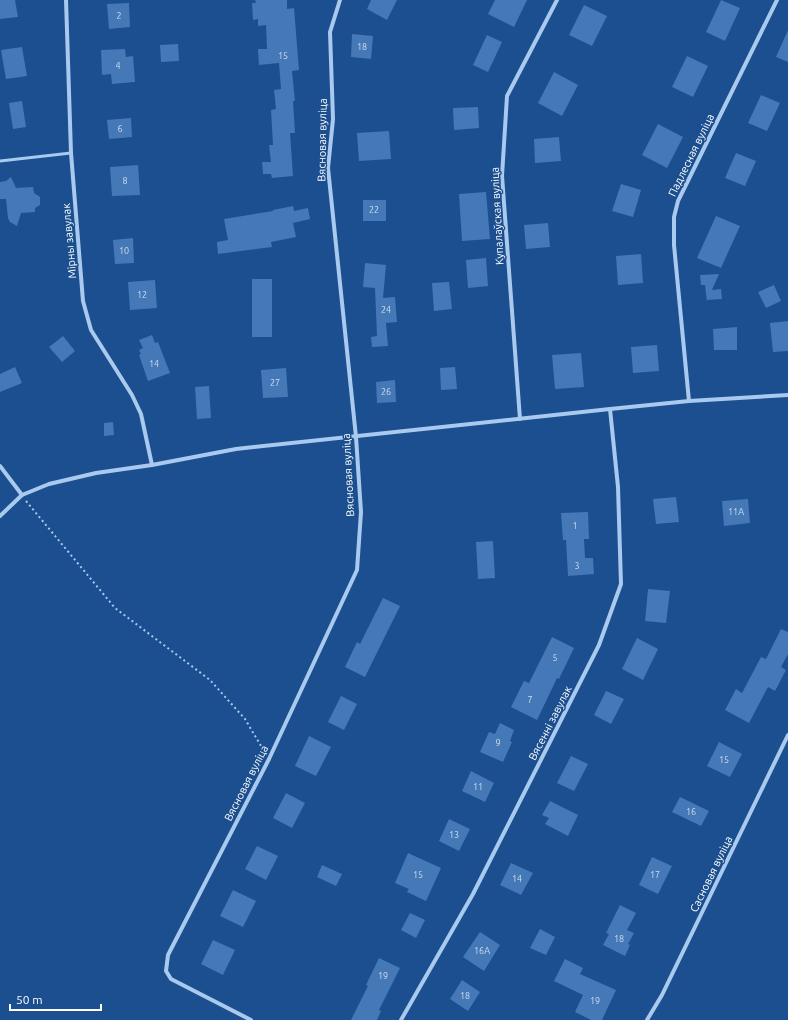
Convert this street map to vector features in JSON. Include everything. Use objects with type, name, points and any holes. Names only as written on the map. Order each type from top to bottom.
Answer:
[{"type":"street","name":"Мірны завулак","points":[[66,0],[71,153],[83,301],[91,330],[132,394],[141,414],[152,465]]},
{"type":"street","name":"Вясновая вуліца","points":[[251,1020],[171,979],[166,971],[168,955],[269,759],[357,570],[361,512],[356,437],[328,168],[332,119],[330,32],[340,0]]},
{"type":"street","name":"Купалаўская вуліца","points":[[520,419],[502,176],[507,96],[557,0]]},
{"type":"street","name":"Падлесная вуліца","points":[[689,401],[674,245],[674,217],[678,201],[777,0]]},
{"type":"street","points":[[0,516],[22,495],[49,484],[96,473],[236,450],[689,401],[788,395]]},
{"type":"street","name":"Вясенні завулак","points":[[401,1020],[473,894],[592,659],[599,645],[621,584],[618,487],[610,409]]},
{"type":"street","points":[[0,466],[22,495]]},
{"type":"street","name":"Сасновая вуліца","points":[[647,1020],[662,995],[788,735]]},
{"type":"lane","points":[[0,161],[71,153]]},
{"type":"path","points":[[22,495],[115,608],[210,680],[244,719],[269,759]]},
{"type":"building","points":[[0,0],[15,0],[18,17],[0,19]]},
{"type":"building","points":[[255,0],[287,0],[287,9],[294,8],[299,70],[292,71],[295,101],[293,101],[295,133],[290,133],[293,176],[272,178],[271,174],[263,174],[262,162],[271,162],[269,145],[273,145],[271,110],[276,109],[274,90],[281,89],[279,63],[259,65],[258,49],[267,49],[266,25],[258,26],[258,19],[253,20],[252,3],[256,3]]},
{"type":"building","points":[[371,0],[397,0],[387,20],[367,9]]},
{"type":"building","points":[[495,0],[527,0],[514,27],[488,14]]},
{"type":"building","points":[[721,0],[740,8],[725,41],[706,32]]},
{"type":"building","points":[[129,3],[130,27],[109,29],[107,4]]},
{"type":"building","points":[[584,5],[607,16],[592,46],[569,35]]},
{"type":"building","points":[[788,30],[788,62],[776,57]]},
{"type":"building","points":[[352,34],[373,36],[371,59],[351,57]]},
{"type":"building","points":[[487,35],[502,42],[488,72],[473,65]]},
{"type":"building","points":[[178,44],[179,61],[161,62],[160,45]]},
{"type":"building","points":[[22,47],[27,76],[6,79],[1,50]]},
{"type":"building","points":[[125,49],[126,57],[133,56],[135,82],[112,84],[111,74],[102,75],[101,50]]},
{"type":"building","points":[[687,56],[708,66],[693,97],[672,87]]},
{"type":"building","points":[[554,72],[578,85],[562,116],[538,103]]},
{"type":"building","points":[[761,95],[780,103],[767,131],[748,123]]},
{"type":"building","points":[[22,101],[26,127],[13,129],[9,103]]},
{"type":"building","points":[[478,107],[479,128],[454,130],[453,108]]},
{"type":"building","points":[[131,118],[132,137],[109,139],[107,120]]},
{"type":"building","points":[[658,124],[683,137],[667,168],[642,155]]},
{"type":"building","points":[[389,131],[391,159],[359,161],[357,133]]},
{"type":"building","points":[[559,137],[561,161],[535,163],[534,139]]},
{"type":"building","points":[[736,153],[756,161],[745,186],[725,178]]},
{"type":"building","points":[[138,165],[140,195],[112,196],[110,167]]},
{"type":"building","points":[[11,177],[16,188],[33,187],[34,193],[40,197],[40,205],[35,208],[35,212],[21,213],[17,226],[10,222],[8,218],[6,199],[0,199],[0,182],[6,181]]},
{"type":"building","points":[[621,184],[641,190],[633,217],[612,211]]},
{"type":"building","points":[[486,192],[490,239],[462,241],[459,194]]},
{"type":"building","points":[[363,200],[386,200],[386,221],[363,221]]},
{"type":"building","points":[[293,206],[294,211],[308,208],[310,219],[293,223],[296,237],[271,242],[272,247],[218,254],[217,242],[228,240],[224,219],[273,211]]},
{"type":"building","points":[[716,216],[740,226],[721,268],[697,258]]},
{"type":"building","points":[[548,223],[550,247],[526,249],[524,225]]},
{"type":"building","points":[[133,238],[134,263],[115,264],[113,240]]},
{"type":"building","points":[[641,254],[643,283],[618,285],[616,256]]},
{"type":"building","points":[[486,258],[488,286],[468,288],[466,260]]},
{"type":"building","points":[[365,263],[386,265],[383,298],[395,297],[397,322],[386,323],[388,346],[372,347],[371,337],[377,336],[375,288],[363,287]]},
{"type":"building","points":[[719,274],[712,290],[721,289],[722,299],[707,300],[707,302],[705,285],[701,285],[700,275]]},
{"type":"building","points":[[252,279],[272,279],[272,337],[252,337]]},
{"type":"building","points":[[155,280],[157,308],[130,310],[128,282]]},
{"type":"building","points":[[449,282],[452,309],[434,311],[432,283]]},
{"type":"building","points":[[774,285],[781,301],[766,308],[758,292]]},
{"type":"building","points":[[788,321],[788,351],[773,352],[770,323]]},
{"type":"building","points":[[737,327],[737,350],[714,350],[713,329]]},
{"type":"building","points":[[152,335],[155,343],[158,342],[170,373],[148,381],[139,355],[141,354],[139,350],[143,348],[139,340]]},
{"type":"building","points":[[63,336],[75,351],[62,362],[49,347]]},
{"type":"building","points":[[657,345],[659,371],[633,373],[631,347]]},
{"type":"building","points":[[581,353],[584,387],[555,389],[552,355]]},
{"type":"building","points":[[15,367],[22,383],[0,392],[0,374]]},
{"type":"building","points":[[455,367],[457,389],[441,390],[440,368]]},
{"type":"building","points":[[286,368],[288,397],[263,398],[261,370]]},
{"type":"building","points":[[395,380],[396,402],[377,403],[376,382]]},
{"type":"building","points":[[209,386],[211,418],[197,419],[195,387]]},
{"type":"building","points":[[113,422],[114,435],[104,436],[104,423]]},
{"type":"building","points":[[676,497],[679,522],[656,524],[653,499]]},
{"type":"building","points":[[748,499],[750,523],[724,526],[722,501]]},
{"type":"building","points":[[588,512],[589,539],[584,539],[585,558],[593,558],[594,574],[568,576],[566,540],[563,540],[561,513]]},
{"type":"building","points":[[493,541],[495,578],[478,579],[476,542]]},
{"type":"building","points":[[648,589],[670,591],[666,623],[645,621]]},
{"type":"building","points":[[383,598],[400,606],[365,677],[345,667],[357,642],[360,644]]},
{"type":"building","points":[[781,629],[788,632],[788,654],[781,667],[786,670],[775,691],[768,687],[749,723],[725,710],[736,689],[742,693],[761,657],[766,659]]},
{"type":"building","points":[[552,637],[574,648],[559,679],[557,678],[537,720],[511,707],[524,681],[529,683]]},
{"type":"building","points":[[637,638],[658,649],[643,680],[622,669]]},
{"type":"building","points":[[606,691],[624,699],[611,724],[594,715]]},
{"type":"building","points":[[341,696],[357,704],[344,730],[328,722]]},
{"type":"building","points":[[500,723],[514,730],[510,741],[512,742],[503,762],[480,752],[489,732],[495,734]]},
{"type":"building","points":[[309,736],[331,747],[316,776],[295,766]]},
{"type":"building","points":[[719,742],[742,754],[730,777],[707,766]]},
{"type":"building","points":[[571,756],[588,764],[574,791],[557,783]]},
{"type":"building","points":[[471,771],[494,783],[485,802],[462,791]]},
{"type":"building","points":[[286,793],[305,803],[292,828],[273,818]]},
{"type":"building","points":[[680,797],[709,811],[701,826],[672,812]]},
{"type":"building","points":[[550,801],[578,815],[568,836],[545,824],[549,818],[542,815]]},
{"type":"building","points":[[449,819],[470,829],[459,851],[439,841]]},
{"type":"building","points":[[257,846],[278,856],[266,880],[245,869]]},
{"type":"building","points":[[408,853],[441,868],[426,901],[407,892],[409,889],[395,883]]},
{"type":"building","points":[[652,857],[672,866],[658,894],[639,885]]},
{"type":"building","points":[[511,863],[533,873],[521,895],[500,885]]},
{"type":"building","points":[[322,865],[342,874],[336,886],[317,877]]},
{"type":"building","points":[[233,890],[256,901],[243,927],[220,916]]},
{"type":"building","points":[[620,905],[636,913],[627,930],[634,933],[628,944],[630,945],[625,956],[603,945],[609,934],[606,933]]},
{"type":"building","points":[[410,913],[425,920],[416,938],[401,930]]},
{"type":"building","points":[[540,929],[555,937],[546,955],[530,948]]},
{"type":"building","points":[[480,932],[500,945],[484,971],[463,957]]},
{"type":"building","points":[[213,940],[235,950],[223,975],[201,964]]},
{"type":"building","points":[[379,958],[400,968],[379,1010],[381,1011],[377,1020],[351,1020],[368,986],[366,985]]},
{"type":"building","points":[[565,959],[583,968],[580,974],[616,990],[602,1020],[591,1020],[575,1012],[583,995],[554,981]]},
{"type":"building","points":[[462,980],[480,992],[468,1011],[450,999]]}]
